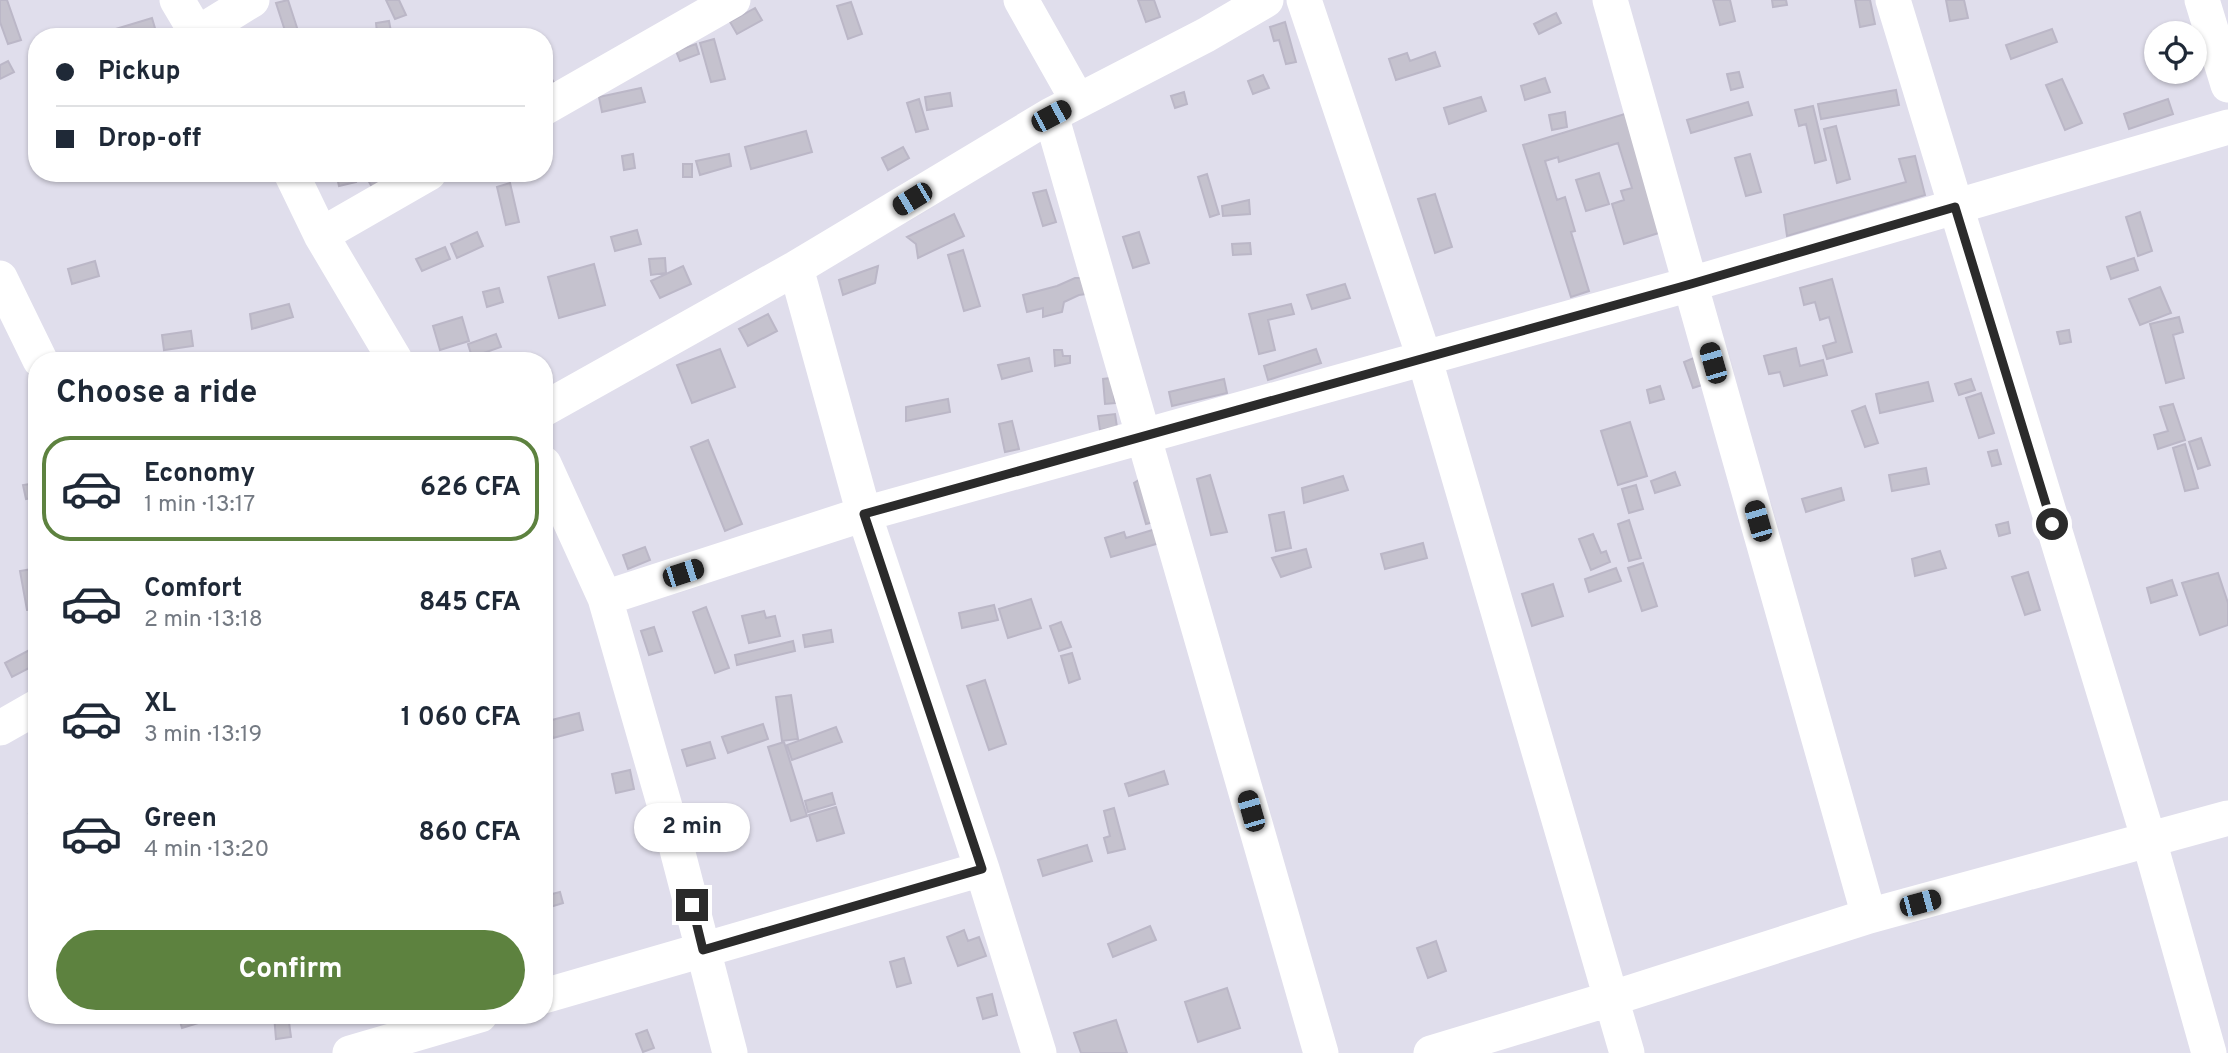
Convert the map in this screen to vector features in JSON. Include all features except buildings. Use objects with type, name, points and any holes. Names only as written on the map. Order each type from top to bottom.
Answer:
[{"type":"street","points":[[177,0],[193,28]]},
{"type":"street","points":[[210,28],[252,0]]},
{"type":"street","points":[[553,102],[733,0]]},
{"type":"street","points":[[1021,0],[1065,108],[1143,435],[1321,1053]]},
{"type":"street","points":[[553,404],[796,268],[1065,108],[1206,35],[1266,0]]},
{"type":"street","points":[[1304,0],[1424,357],[1627,1053]]},
{"type":"street","points":[[1610,0],[1869,916]]},
{"type":"street","points":[[1892,0],[2149,840],[2209,1053]]},
{"type":"street","points":[[2202,0],[2228,85]]},
{"type":"street","points":[[606,598],[864,514],[1691,284],[2228,127]]},
{"type":"street","points":[[295,182],[321,235],[390,352]]},
{"type":"street","points":[[321,235],[413,182]]},
{"type":"street","points":[[796,268],[864,514],[982,869],[1039,1053]]},
{"type":"street","points":[[0,278],[36,352]]},
{"type":"street","points":[[553,483],[606,598],[674,838],[730,1053]]},
{"type":"street","points":[[0,728],[28,712]]},
{"type":"street","points":[[1431,1053],[1869,916],[2228,818]]},
{"type":"street","points":[[553,993],[982,869]]},
{"type":"street","points":[[350,1053],[449,1024]]},
{"type":"route","points":[[692,905],[703,950],[982,869],[864,514],[1691,284],[1955,207],[2052,524]]}]
